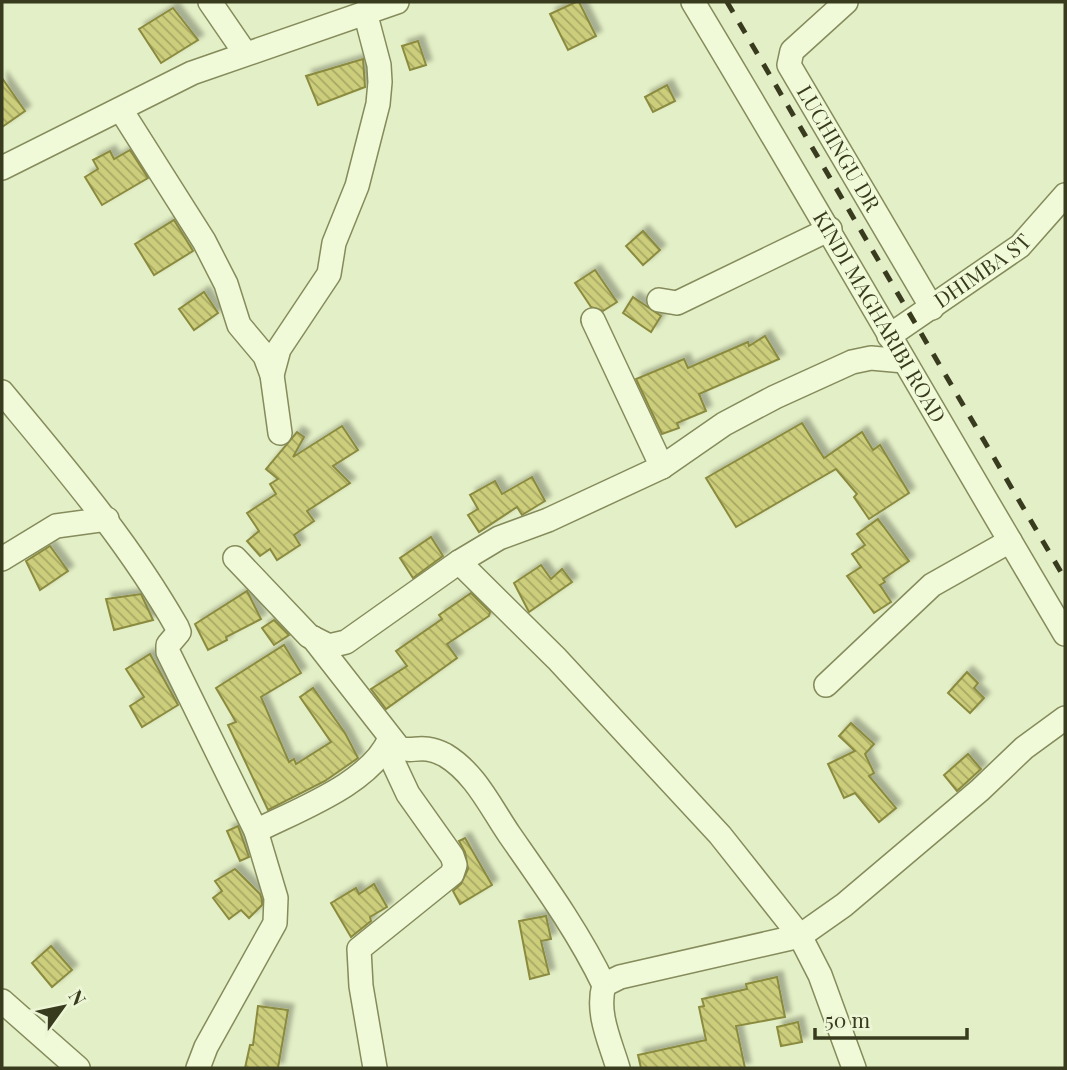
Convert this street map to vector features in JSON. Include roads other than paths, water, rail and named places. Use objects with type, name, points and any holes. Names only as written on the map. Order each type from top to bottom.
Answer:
[{"type":"street","points":[[211,2],[245,53]]},
{"type":"street","points":[[2,168],[192,72],[397,2]]},
{"type":"street","name":"KINDI MAGHARIBI ROAD","points":[[693,2],[831,229],[889,336],[1065,634]]},
{"type":"street","name":"LUCHINGU DR","points":[[846,2],[792,51],[789,65],[932,308]]},
{"type":"street","points":[[272,376],[279,349],[329,274],[334,243],[357,186],[378,104],[379,65],[365,12]]},
{"type":"street","points":[[121,110],[204,241],[226,284],[239,325],[260,348],[272,376],[280,433]]},
{"type":"street","name":"DHIMBA ST","points":[[889,336],[1020,246],[1065,195]]},
{"type":"street","points":[[659,300],[677,303],[831,229]]},
{"type":"street","points":[[593,320],[662,467]]},
{"type":"street","points":[[312,637],[329,646],[346,642],[459,562],[499,538],[548,520],[662,467],[724,424],[828,371],[871,358],[904,361]]},
{"type":"street","points":[[2,392],[107,519],[153,584],[177,627],[179,632],[168,645],[168,652],[256,831],[274,890],[275,923],[206,1047],[198,1068]]},
{"type":"street","points":[[2,559],[56,526],[107,519]]},
{"type":"street","points":[[826,685],[932,585],[1010,541]]},
{"type":"street","points":[[235,558],[312,637],[388,742],[408,793],[452,856],[455,865],[452,874],[359,949],[361,986],[376,1068]]},
{"type":"street","points":[[459,562],[557,659],[720,835],[800,936],[820,975],[854,1068]]},
{"type":"street","points":[[604,985],[620,977],[800,936],[844,905],[980,790],[1024,748],[1065,718]]},
{"type":"street","points":[[256,831],[352,780],[367,769],[388,742]]},
{"type":"street","points":[[388,742],[402,750],[427,747],[444,755],[471,776],[560,907],[604,985],[602,1014],[618,1068]]},
{"type":"street","points":[[2,1001],[78,1068]]},
{"type":"railway","points":[[727,2],[1065,579]]}]
